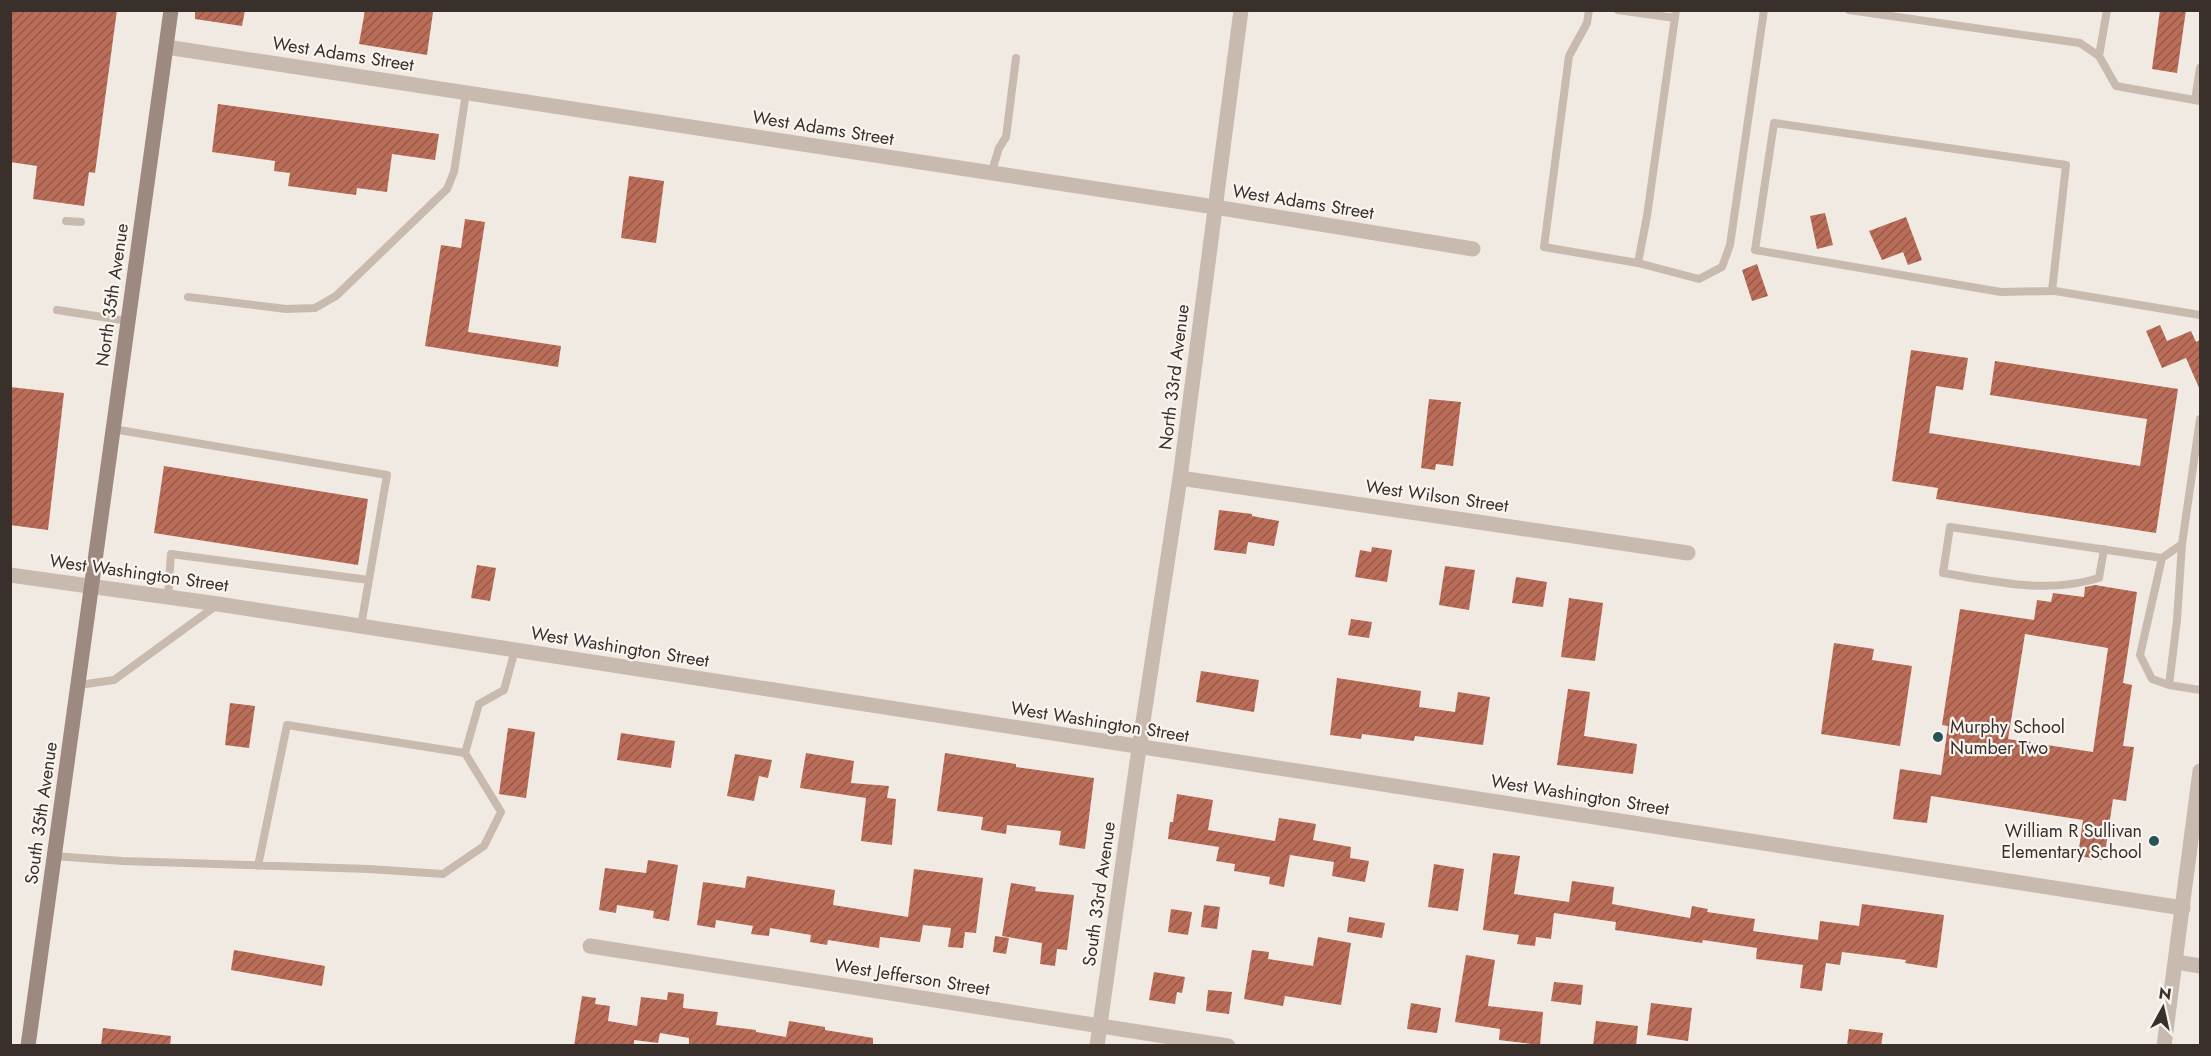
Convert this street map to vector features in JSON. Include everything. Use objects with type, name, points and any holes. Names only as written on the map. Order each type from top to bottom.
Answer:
[{"type":"main road","name":"North 35th Avenue","points":[[92,586],[171,10]]},
{"type":"main road","name":"South 35th Avenue","points":[[28,1046],[92,586]]},
{"type":"street","name":"North 33rd Avenue","points":[[1139,748],[1180,478],[1241,10]]},
{"type":"street","name":"West Adams Street","points":[[166,47],[1215,207],[1473,249]]},
{"type":"street","name":"West Wilson Street","points":[[1180,478],[1688,553]]},
{"type":"street","name":"West Washington Street","points":[[10,575],[168,596],[2184,908]]},
{"type":"street","name":"South 33rd Avenue","points":[[1097,1046],[1139,748]]},
{"type":"street","points":[[2164,1046],[2184,908],[2200,771]]},
{"type":"street","name":"West Jefferson Street","points":[[590,946],[1228,1046]]},
{"type":"street","points":[[2176,962],[2200,966]]},
{"type":"lane","points":[[1589,10],[1587,23],[1569,56],[1544,247],[1638,263],[1699,279],[1722,267],[1730,245],[1764,10]]},
{"type":"lane","points":[[1618,10],[1675,14],[1647,216],[1638,263]]},
{"type":"lane","points":[[1849,10],[2080,43],[2099,56],[2115,86],[2198,100],[2200,68]]},
{"type":"lane","points":[[2099,56],[2107,10]]},
{"type":"lane","points":[[992,174],[999,148],[1006,137],[1016,58]]},
{"type":"lane","points":[[188,297],[286,309],[315,308],[336,296],[447,189],[454,172],[466,93]]},
{"type":"lane","points":[[2052,291],[2066,165],[1774,123],[1755,250],[2001,292],[2052,291],[2200,315]]},
{"type":"lane","points":[[66,221],[81,222]]},
{"type":"lane","points":[[57,310],[128,321]]},
{"type":"lane","points":[[2169,686],[2177,620],[2182,544],[2200,419]]},
{"type":"lane","points":[[113,429],[387,475],[361,626]]},
{"type":"lane","points":[[2104,549],[2099,578],[2075,585],[2031,587],[1943,573],[1950,527],[2104,549],[2162,558]]},
{"type":"lane","points":[[2182,544],[2162,558],[2140,655],[2152,679],[2169,686],[2200,690]]},
{"type":"lane","points":[[168,596],[171,554],[369,580]]},
{"type":"lane","points":[[79,685],[114,680],[218,604]]},
{"type":"lane","points":[[54,856],[122,861],[369,869],[443,874],[484,846],[501,812],[465,753],[479,704],[504,690],[515,650]]},
{"type":"lane","points":[[258,866],[287,725],[465,753]]},
{"type":"building","points":[[10,10],[117,10],[95,173],[89,172],[84,206],[33,199],[37,166],[10,162]]},
{"type":"building","points":[[195,10],[245,10],[242,26],[195,19]]},
{"type":"building","points":[[365,10],[433,12],[427,55],[359,44]]},
{"type":"building","points":[[2160,10],[2186,10],[2177,73],[2152,69]]},
{"type":"building","points":[[218,104],[439,134],[435,160],[392,154],[387,192],[357,188],[356,195],[288,186],[290,173],[274,171],[275,161],[212,152]]},
{"type":"building","points":[[629,176],[664,181],[656,243],[621,238]]},
{"type":"building","points":[[1825,213],[1833,245],[1817,249],[1810,216]]},
{"type":"building","points":[[1906,217],[1922,260],[1908,265],[1903,252],[1882,260],[1869,231]]},
{"type":"building","points":[[465,219],[485,222],[468,332],[561,346],[558,367],[425,346],[441,245],[461,248]]},
{"type":"building","points":[[1757,264],[1768,296],[1752,301],[1742,270]]},
{"type":"building","points":[[2160,325],[2167,341],[2191,331],[2196,342],[2200,340],[2200,390],[2186,358],[2162,368],[2146,331]]},
{"type":"building","points":[[1911,350],[1968,358],[1963,390],[1936,386],[1929,433],[2140,466],[2147,419],[1990,395],[1995,361],[2178,389],[2156,533],[1936,499],[1938,488],[1892,481]]},
{"type":"building","points":[[10,387],[64,393],[48,530],[10,525]]},
{"type":"building","points":[[1429,399],[1461,402],[1453,466],[1436,464],[1435,470],[1421,468]]},
{"type":"building","points":[[164,466],[368,499],[358,565],[154,533]]},
{"type":"building","points":[[1219,510],[1252,514],[1252,516],[1279,521],[1274,546],[1248,542],[1246,554],[1214,550]]},
{"type":"building","points":[[1372,547],[1392,550],[1387,582],[1355,577],[1360,550],[1371,552]]},
{"type":"building","points":[[477,565],[496,568],[490,601],[471,598]]},
{"type":"building","points":[[1445,566],[1475,570],[1469,610],[1439,605]]},
{"type":"building","points":[[1516,577],[1547,582],[1543,607],[1512,603]]},
{"type":"building","points":[[2095,585],[2137,592],[2123,683],[2132,685],[2123,746],[2134,747],[2126,801],[2113,799],[2104,860],[2078,856],[2083,820],[1931,796],[1927,823],[1893,819],[1900,769],[1941,775],[1948,726],[1942,725],[1960,609],[2034,620],[2037,600],[2051,602],[2053,593],[2084,597],[2085,587]],"holes":[[[2025,634],[2108,648],[2093,752],[2008,739]]]},
{"type":"building","points":[[1569,598],[1603,603],[1595,661],[1561,657]]},
{"type":"building","points":[[1351,619],[1372,622],[1369,638],[1348,635]]},
{"type":"building","points":[[1834,643],[1874,649],[1872,660],[1912,666],[1900,746],[1821,734]]},
{"type":"building","points":[[1201,671],[1259,680],[1254,712],[1196,702]]},
{"type":"building","points":[[1337,678],[1421,691],[1419,707],[1455,712],[1458,692],[1490,697],[1483,745],[1415,736],[1414,741],[1362,734],[1361,739],[1330,735]]},
{"type":"building","points":[[1568,689],[1590,692],[1584,736],[1637,744],[1633,774],[1557,765]]},
{"type":"building","points":[[230,703],[255,706],[249,748],[225,745]]},
{"type":"building","points":[[508,728],[535,732],[526,798],[499,794]]},
{"type":"building","points":[[621,733],[675,741],[671,768],[617,760]]},
{"type":"building","points":[[806,753],[854,761],[851,783],[889,786],[887,798],[896,799],[892,845],[861,841],[866,798],[800,788]]},
{"type":"building","points":[[945,753],[1016,764],[1016,767],[1094,778],[1085,849],[1059,845],[1061,831],[1007,825],[1006,834],[981,830],[983,817],[937,811]]},
{"type":"building","points":[[735,754],[772,760],[768,778],[759,776],[754,801],[727,796]]},
{"type":"building","points":[[1177,794],[1213,800],[1208,830],[1275,841],[1279,818],[1316,824],[1313,840],[1351,847],[1350,858],[1369,861],[1365,882],[1332,876],[1334,862],[1290,855],[1284,887],[1269,884],[1270,877],[1234,871],[1235,864],[1216,861],[1219,847],[1168,839]]},
{"type":"building","points":[[1493,853],[1520,856],[1514,894],[1569,902],[1572,881],[1614,887],[1612,904],[1690,918],[1692,906],[1708,909],[1707,912],[1755,919],[1753,931],[1818,940],[1820,921],[1859,926],[1862,904],[1944,915],[1937,968],[1905,963],[1906,960],[1842,952],[1840,965],[1826,963],[1822,991],[1800,988],[1803,965],[1756,959],[1757,948],[1703,940],[1702,943],[1615,930],[1616,922],[1554,913],[1551,939],[1536,937],[1535,946],[1517,944],[1519,935],[1483,930]]},
{"type":"building","points":[[648,860],[678,865],[669,921],[653,918],[654,911],[617,905],[616,913],[599,910],[605,868],[646,873]]},
{"type":"building","points":[[1434,864],[1464,869],[1458,911],[1428,907]]},
{"type":"building","points":[[914,869],[983,878],[976,933],[965,932],[963,948],[948,947],[951,928],[923,925],[920,942],[880,937],[879,948],[828,940],[827,945],[810,942],[811,935],[770,928],[769,936],[751,934],[753,926],[716,920],[715,928],[697,925],[703,882],[745,888],[747,876],[835,890],[833,905],[908,917]]},
{"type":"building","points":[[1011,883],[1036,887],[1035,891],[1074,895],[1067,950],[1057,949],[1055,966],[1040,964],[1042,943],[1002,936]]},
{"type":"building","points":[[1204,905],[1220,907],[1217,929],[1201,927]]},
{"type":"building","points":[[1171,909],[1192,912],[1188,935],[1168,932]]},
{"type":"building","points":[[1349,917],[1385,923],[1382,938],[1347,932]]},
{"type":"building","points":[[995,936],[1009,938],[1006,954],[993,952]]},
{"type":"building","points":[[1318,937],[1351,943],[1341,1005],[1285,996],[1283,1006],[1244,999],[1252,950],[1269,952],[1268,959],[1313,966]]},
{"type":"building","points":[[234,950],[325,966],[322,986],[231,970]]},
{"type":"building","points":[[1466,955],[1495,960],[1488,1006],[1543,1012],[1540,1045],[1499,1040],[1500,1029],[1455,1022]]},
{"type":"building","points":[[1154,972],[1185,977],[1182,993],[1177,992],[1175,1004],[1149,1000]]},
{"type":"building","points":[[1554,982],[1583,985],[1581,1005],[1551,1001]]},
{"type":"building","points":[[1208,990],[1232,992],[1229,1014],[1206,1011]]},
{"type":"building","points":[[668,992],[684,994],[683,1008],[718,1012],[716,1025],[756,1030],[756,1032],[786,1037],[789,1021],[873,1038],[873,1046],[689,1046],[689,1038],[660,1033],[658,1043],[634,1040],[634,1046],[574,1046],[582,996],[596,998],[595,1004],[610,1006],[608,1021],[637,1026],[641,997],[667,1000]]},
{"type":"building","points":[[1411,1003],[1441,1008],[1437,1033],[1407,1029]]},
{"type":"building","points":[[1651,1003],[1692,1008],[1688,1041],[1647,1035]]},
{"type":"building","points":[[1596,1021],[1638,1026],[1636,1046],[1593,1046]]},
{"type":"building","points":[[103,1028],[171,1036],[170,1046],[101,1046]]},
{"type":"building","points":[[1849,1029],[1883,1033],[1881,1046],[1847,1046]]},
{"type":"place","name":"Murphy School Number Two","points":[[1938,737]]},
{"type":"place","name":"William R Sullivan Elementary School","points":[[2154,841]]}]
